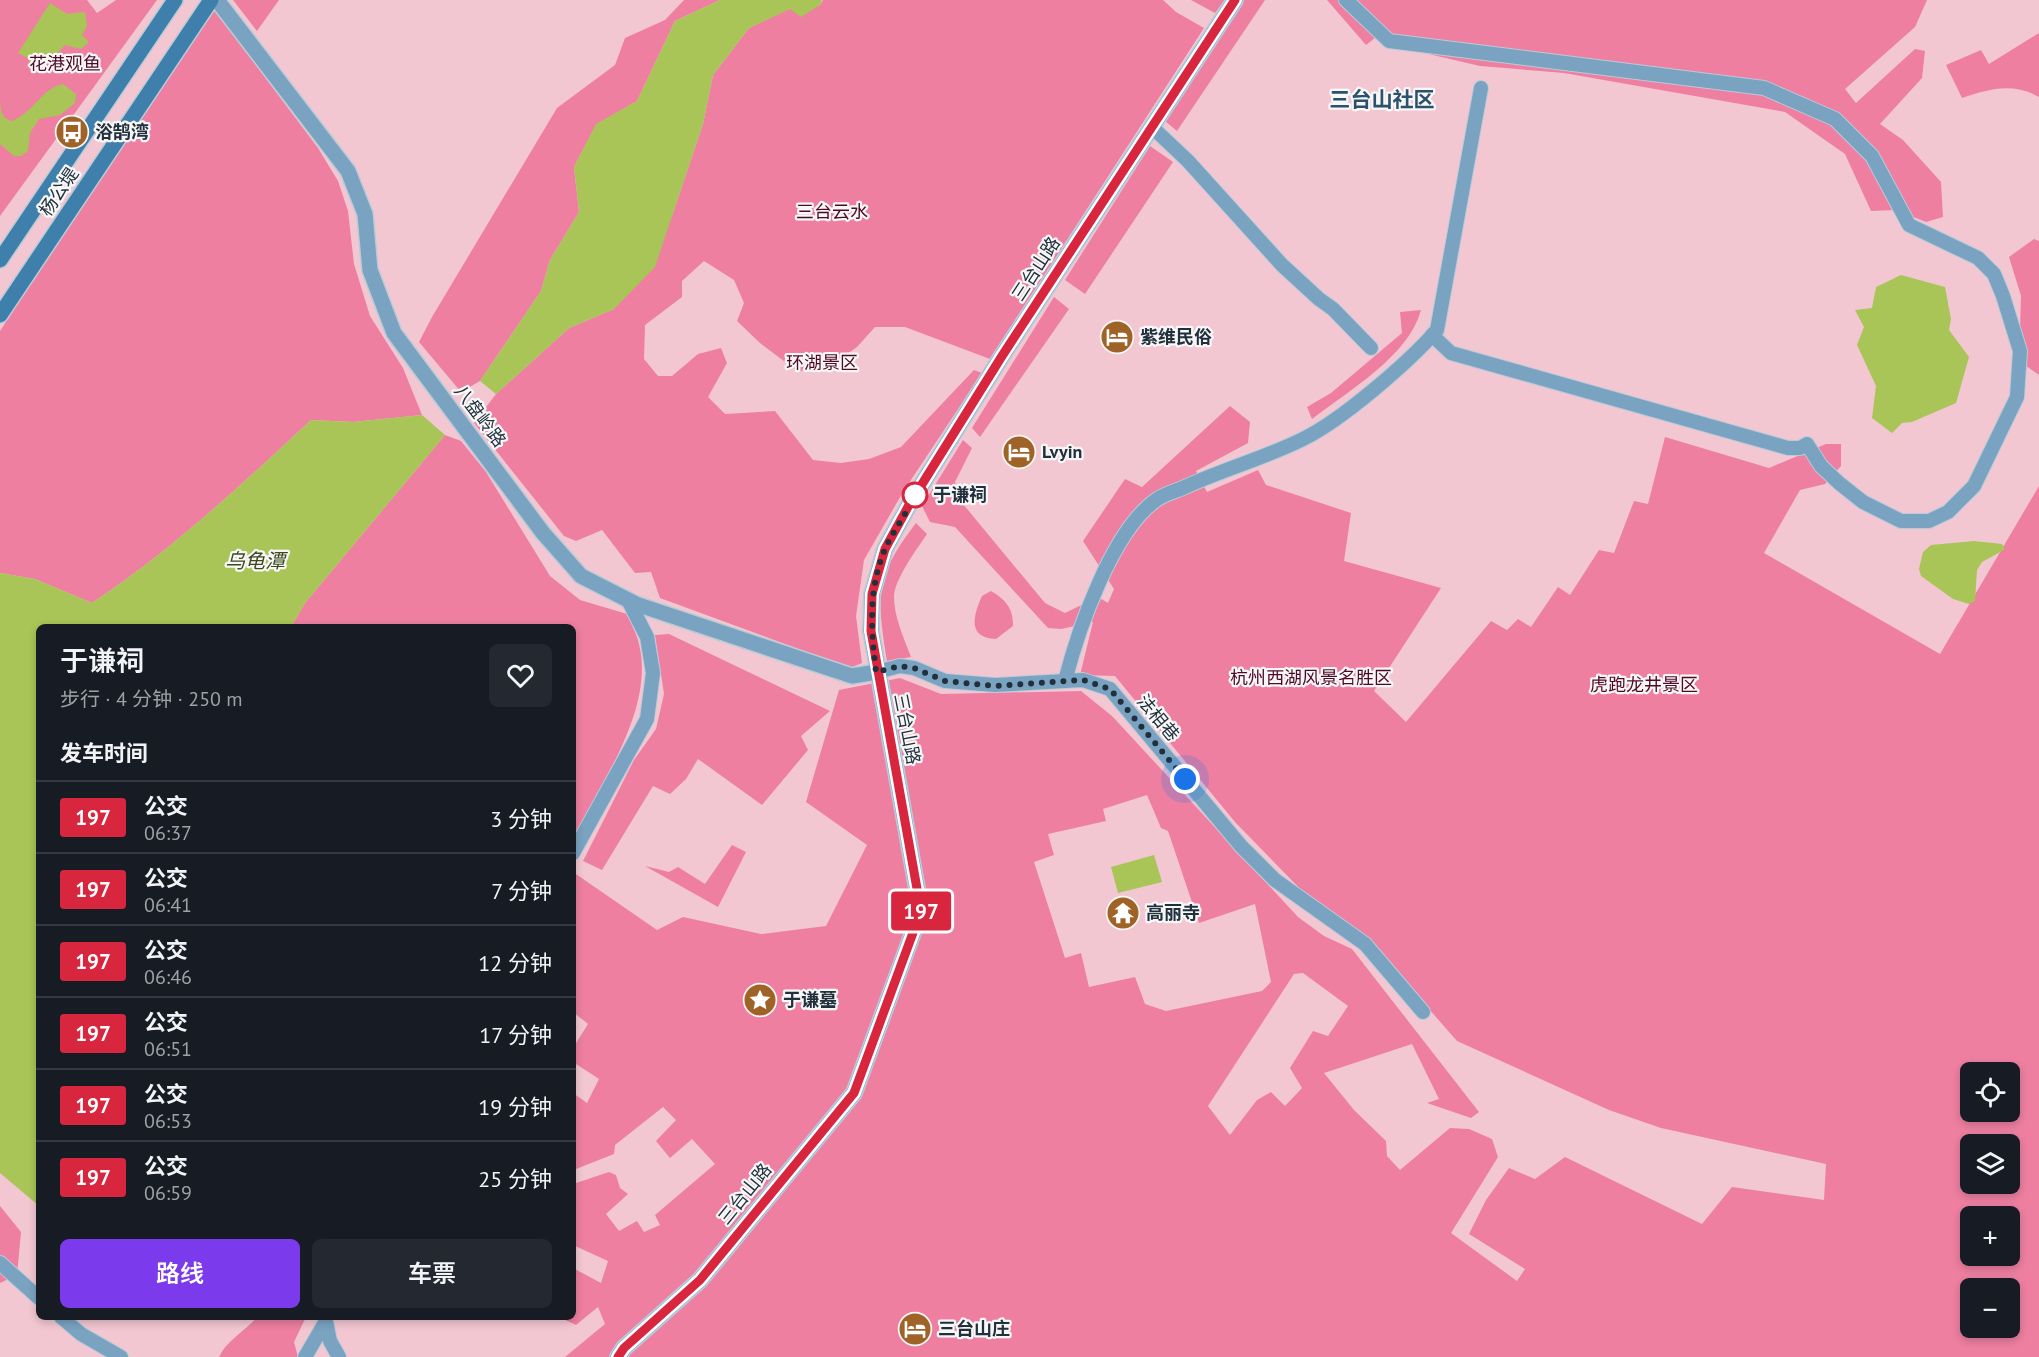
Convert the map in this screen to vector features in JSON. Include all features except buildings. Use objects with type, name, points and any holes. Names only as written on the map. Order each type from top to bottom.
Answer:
[{"type":"main road","name":"杨公堤","points":[[0,260],[175,0]]},
{"type":"main road","name":"杨公堤","points":[[0,315],[211,0]]},
{"type":"street","name":"八盘岭路","points":[[217,0],[348,171],[365,214],[369,270],[394,333],[543,533],[581,576],[627,600],[852,676],[876,672]]},
{"type":"street","name":"三台山路","points":[[618,1357],[624,1348],[700,1280],[849,1099],[857,1085],[921,911],[876,672],[871,631],[872,594],[885,549],[909,505],[1002,356],[1235,0]]},
{"type":"street","points":[[1346,0],[1389,41],[1764,88],[1835,120],[1872,156],[1909,225],[1978,258],[1994,274],[2020,351],[2017,397],[1974,486],[1948,512],[1929,521],[1901,521],[1855,496],[1821,466],[1807,444],[1800,448],[1788,448],[1451,352],[1432,335]]},
{"type":"street","points":[[1065,681],[1076,638],[1123,534],[1156,500],[1304,438],[1330,422],[1380,382],[1437,330],[1481,88]]},
{"type":"street","points":[[1152,127],[1188,161],[1282,265],[1333,309],[1371,348]]},
{"type":"street","points":[[576,849],[647,719],[653,672],[647,637],[627,600]]},
{"type":"street","name":"法相巷","points":[[876,672],[900,666],[914,668],[945,681],[995,686],[1083,680],[1110,689],[1240,846],[1275,880],[1365,944],[1423,1012]]},
{"type":"street","points":[[0,1263],[36,1295]]},
{"type":"street","points":[[65,1320],[81,1334],[121,1357]]},
{"type":"street","points":[[305,1357],[325,1320]]},
{"type":"street","points":[[326,1320],[330,1341],[339,1357]]},
{"type":"green space","name":"杭州西湖风景名胜区","points":[[0,0],[2039,0],[2039,1357],[0,1357]]},
{"type":"green space","name":"花港观鱼","points":[[0,0],[87,0],[97,13],[116,0],[157,0],[0,216]]},
{"type":"green space","points":[[233,0],[279,0],[257,31]]},
{"type":"green space","points":[[684,0],[720,0],[675,21],[637,101],[596,125],[574,167],[579,212],[550,260],[541,291],[480,381],[461,392],[419,342],[432,317],[557,108],[615,65],[625,38],[665,20]]},
{"type":"green space","name":"三台云水","points":[[823,0],[1163,0],[1176,12],[1204,28],[990,359],[905,327],[875,327],[857,347],[826,369],[797,371],[760,343],[737,321],[744,303],[734,280],[704,261],[682,281],[682,297],[645,325],[644,359],[658,376],[672,376],[698,354],[721,348],[727,363],[708,397],[725,414],[775,411],[813,460],[841,463],[869,459],[901,447],[974,370],[982,373],[903,492],[864,560],[856,616],[862,663],[850,668],[660,598],[651,572],[635,573],[602,530],[576,541],[564,536],[474,423],[496,394],[569,328],[614,309],[672,216],[703,124],[713,75],[749,28],[791,8],[820,5]]},
{"type":"green space","points":[[1191,0],[1225,0],[1215,13]]},
{"type":"green space","points":[[1243,0],[1265,0],[1177,131],[1165,121]]},
{"type":"green space","points":[[1327,0],[1339,0],[1375,38],[1366,45]]},
{"type":"green space","points":[[1352,0],[1927,0],[1915,27],[1845,89],[1856,103],[1915,49],[1925,51],[1922,78],[1880,124],[1903,140],[1941,182],[1943,217],[1926,222],[1896,210],[1871,211],[1845,154],[1785,112],[1564,73],[1480,66],[1407,49]]},
{"type":"green space","points":[[213,8],[318,148],[338,181],[348,211],[354,264],[370,316],[403,368],[422,415],[353,422],[311,420],[178,539],[122,583],[92,603],[35,579],[0,573],[0,331]]},
{"type":"green space","points":[[2039,33],[2039,97],[2029,92],[2001,88],[1962,98],[1946,65],[1981,50],[1989,64]]},
{"type":"green space","points":[[1150,146],[1173,162],[1085,294],[1065,280]]},
{"type":"green space","points":[[2034,239],[2039,241],[2039,375],[2019,361],[2021,296],[2009,257]]},
{"type":"green space","points":[[1054,297],[1069,309],[980,437],[972,428]]},
{"type":"green space","points":[[1421,310],[1414,327],[1391,357],[1312,419],[1307,407],[1331,393],[1402,333],[1400,312]]},
{"type":"green space","name":"虎跑龙井景区","points":[[1230,406],[1250,422],[1248,443],[1196,471],[1207,492],[1258,470],[1266,485],[1351,513],[1344,561],[1441,588],[1374,691],[1406,722],[1491,621],[1507,630],[1518,619],[1531,627],[1558,587],[1570,595],[1599,550],[1614,553],[1634,501],[1648,504],[1665,437],[1769,468],[1826,444],[1841,444],[1841,466],[1825,484],[1800,490],[1764,553],[1940,654],[2039,486],[2039,1357],[616,1357],[621,1342],[610,1357],[565,1357],[605,1324],[598,1307],[576,1325],[565,1320],[576,1320],[576,1270],[601,1283],[608,1261],[576,1246],[576,1183],[609,1172],[616,1175],[620,1188],[628,1194],[606,1214],[619,1231],[637,1221],[644,1232],[660,1225],[655,1215],[715,1164],[692,1139],[670,1158],[656,1141],[676,1120],[663,1107],[615,1145],[614,1154],[576,1169],[576,1095],[587,1103],[599,1079],[576,1064],[576,1043],[588,1024],[576,1014],[576,874],[657,930],[683,917],[761,934],[826,926],[867,845],[806,802],[839,690],[900,678],[941,694],[1081,691],[1112,716],[1298,917],[1324,936],[1352,949],[1479,1112],[1471,1118],[1427,1103],[1439,1099],[1412,1044],[1324,1073],[1354,1110],[1386,1141],[1387,1156],[1400,1170],[1450,1128],[1469,1129],[1492,1139],[1498,1157],[1451,1233],[1517,1281],[1525,1269],[1469,1234],[1486,1200],[1509,1168],[1535,1179],[1565,1157],[1702,1224],[1732,1187],[1824,1200],[1826,1164],[1661,1128],[1609,1110],[1457,1041],[1371,943],[1310,899],[1235,822],[1115,676],[1080,675],[1093,622],[1061,629],[1048,628],[955,527],[930,522],[922,506],[963,440],[972,448],[955,482],[958,498],[1045,603],[1065,613],[1098,597],[1108,603],[1114,589],[1083,541],[1125,479],[1142,487]],"holes":[[[1147,795],[1161,828],[1168,831],[1199,923],[1255,904],[1271,982],[1262,991],[1166,1011],[1145,1004],[1135,977],[1089,987],[1081,953],[1065,958],[1034,862],[1054,855],[1048,834],[1106,821],[1103,809]],[[1303,973],[1348,1006],[1328,1036],[1313,1031],[1290,1068],[1302,1088],[1285,1106],[1271,1092],[1257,1100],[1230,1135],[1208,1106],[1294,974]]]},
{"type":"green space","points":[[445,435],[461,441],[486,472],[550,576],[580,600],[627,614],[638,640],[642,668],[633,719],[610,770],[576,832],[576,624],[293,624],[305,603]]},
{"type":"green space","points":[[916,523],[927,534],[902,574],[894,597],[898,620],[911,657],[887,661],[881,619],[882,588],[892,558]]},
{"type":"green space","points":[[991,591],[1008,605],[1013,620],[1013,626],[996,639],[980,635],[975,625],[976,611],[982,596]]},
{"type":"green space","points":[[669,634],[830,711],[801,736],[808,750],[762,805],[698,759],[686,779],[670,794],[653,786],[602,870],[583,861],[634,760],[656,729],[664,694],[655,635]]},
{"type":"green space","points":[[732,845],[746,852],[718,907],[645,866],[669,872],[678,867],[705,884]]},
{"type":"green space","points":[[0,1206],[21,1232],[17,1275],[0,1283]]},
{"type":"green space","points":[[254,1320],[305,1320],[294,1342],[298,1357],[219,1357],[226,1346]]},
{"type":"water","points":[[720,0],[822,0],[820,5],[801,17],[790,9],[749,28],[713,75],[703,124],[655,267],[614,309],[569,328],[496,394],[480,381],[541,291],[550,260],[579,212],[574,167],[596,124],[637,101],[675,21]]},
{"type":"water","points":[[50,3],[67,14],[85,12],[87,26],[82,35],[89,42],[81,49],[65,45],[46,65],[34,71],[28,58],[18,53]]},
{"type":"water","points":[[63,84],[76,94],[75,103],[60,115],[39,119],[30,133],[28,151],[21,156],[14,156],[0,144],[0,101],[2,114],[12,121],[27,112],[49,90]]},
{"type":"water","points":[[1901,275],[1945,287],[1951,319],[1949,330],[1969,357],[1956,403],[1912,422],[1902,423],[1892,433],[1872,418],[1876,386],[1857,345],[1864,327],[1855,310],[1872,308],[1876,287]]},
{"type":"water","name":"乌龟潭","points":[[422,415],[445,435],[305,603],[293,624],[36,624],[36,1203],[0,1173],[0,573],[35,579],[92,603],[122,583],[178,539],[311,420],[353,422]]},
{"type":"water","points":[[1974,541],[2002,544],[2004,547],[2004,550],[1982,562],[1977,570],[1975,601],[1969,604],[1953,599],[1921,576],[1919,569],[1923,552],[1931,545]]},
{"type":"water","points":[[1154,855],[1162,882],[1118,893],[1111,867]]},
{"type":"bus line","name":"197","points":[[618,1357],[624,1348],[700,1280],[854,1093],[921,911],[876,672],[871,631],[872,594],[885,549],[909,505],[1002,356],[1235,0]]},
{"type":"place","name":"浴鹄湾","points":[[72,132]]},
{"type":"place","name":"紫维民俗","points":[[1117,337]]},
{"type":"place","name":"Lvyin","points":[[1019,452]]},
{"type":"place","name":"于谦祠","points":[[915,495]]},
{"type":"place","name":"高丽寺","points":[[1123,913]]},
{"type":"place","name":"于谦墓","points":[[760,1000]]},
{"type":"place","name":"三台山庄","points":[[915,1329]]},
{"type":"district","name":"三台山社区","points":[[1382,100]]},
{"type":"route","points":[[915,495],[885,549],[872,594],[871,631],[876,672],[900,666],[914,668],[945,681],[995,686],[1083,680],[1110,689],[1185,779]]},
{"type":"park label","name":"环湖景区","points":[[822,363]]}]
